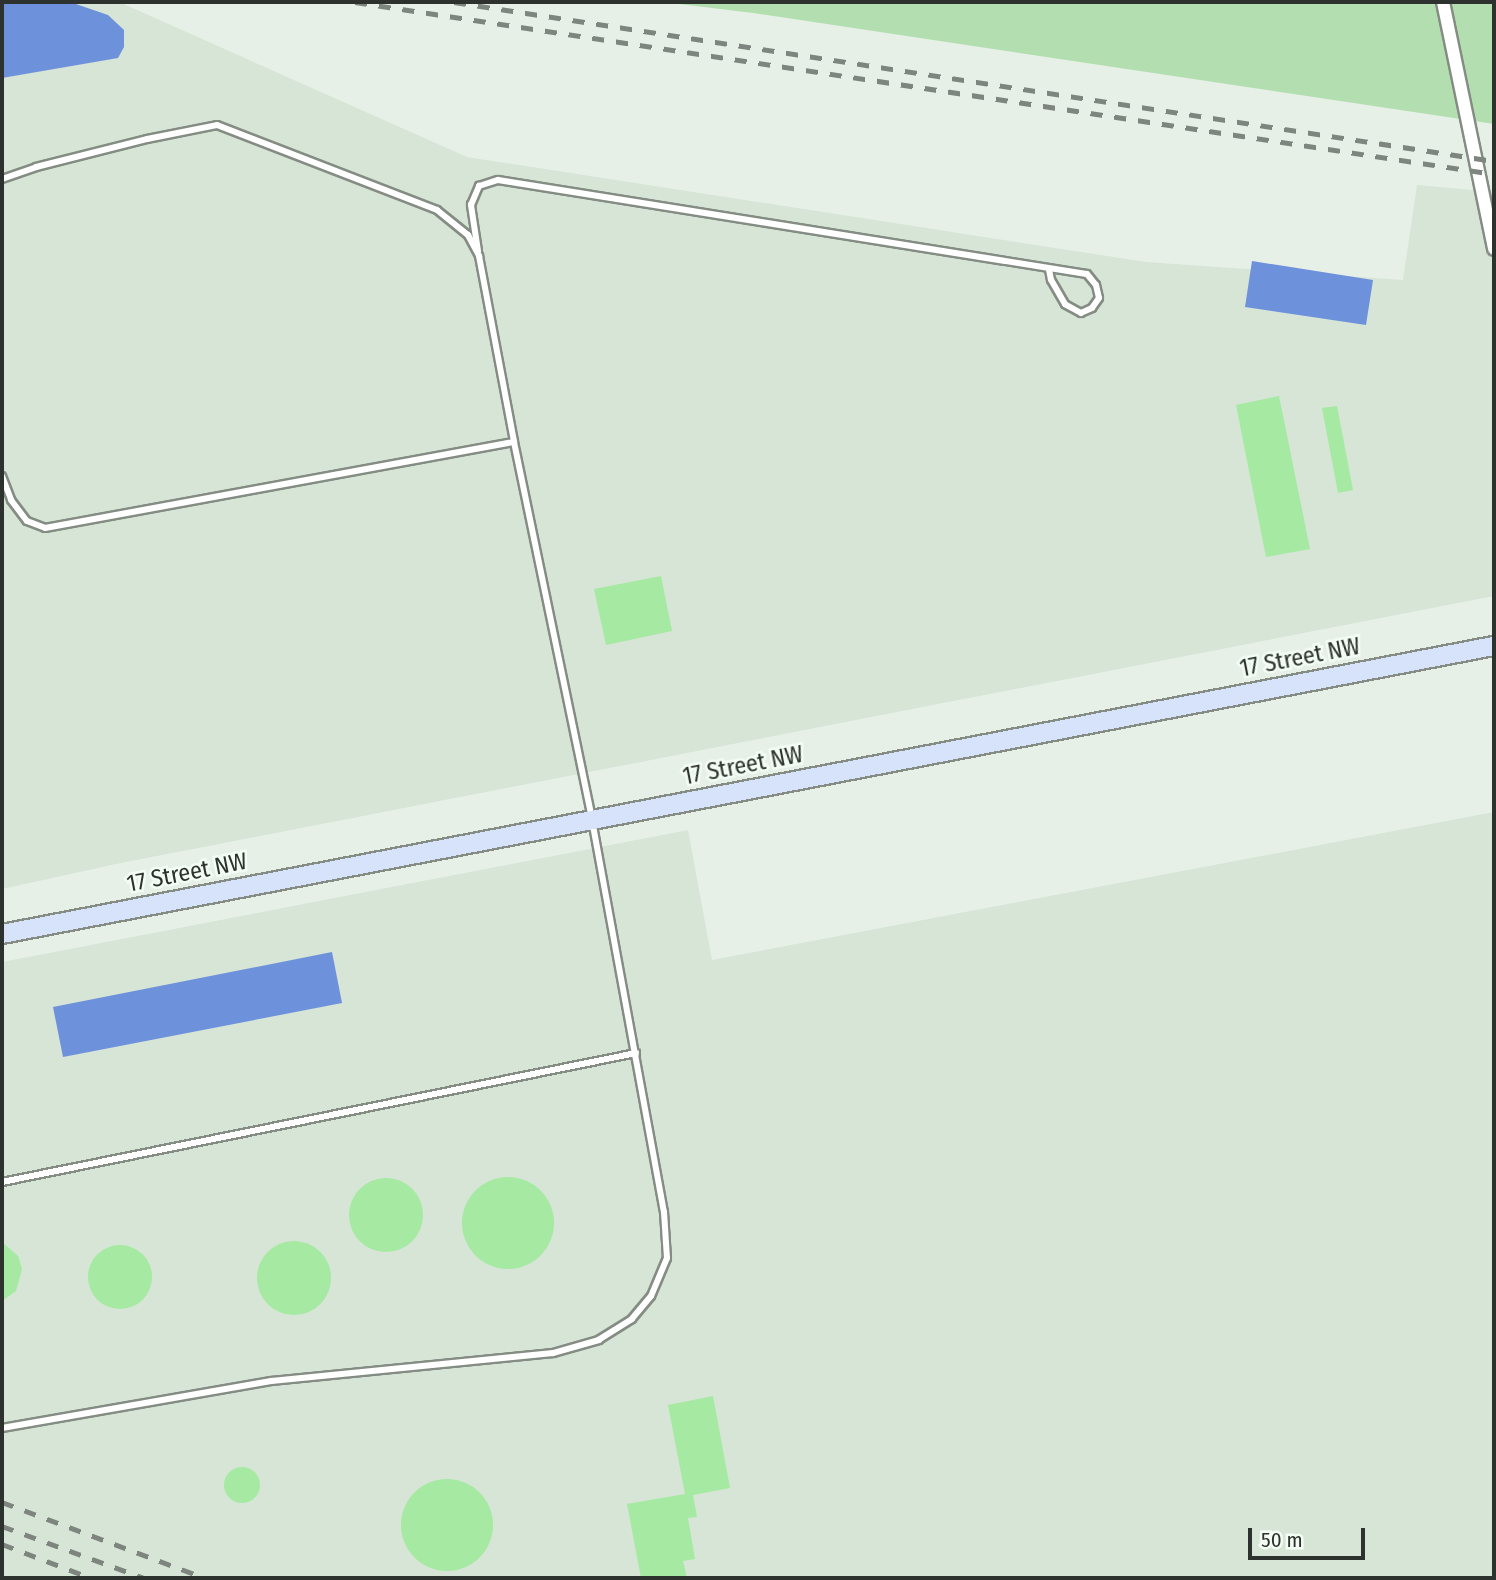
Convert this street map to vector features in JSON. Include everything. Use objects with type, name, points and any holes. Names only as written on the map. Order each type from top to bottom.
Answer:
[{"type":"main road","name":"17 Street NW","points":[[2,934],[1494,646]]},
{"type":"street","points":[[1443,2],[1494,249]]},
{"type":"lane","points":[[2,179],[36,167],[147,139],[217,125],[437,211],[468,235],[479,256]]},
{"type":"lane","points":[[2,1428],[271,1381],[553,1353],[598,1340],[632,1319],[651,1296],[667,1258],[664,1212],[636,1053],[479,256],[471,205],[479,186],[498,180],[1087,274],[1097,285],[1099,298],[1092,308],[1081,313],[1065,304],[1051,280],[1049,270]]},
{"type":"lane","points":[[2,476],[11,500],[27,520],[45,527],[514,442]]},
{"type":"lane","points":[[2,1182],[636,1053]]},
{"type":"shaded area","points":[[2,2],[119,2],[467,157],[1146,262],[1403,280],[1417,185],[1494,192],[1494,596],[116,864],[2,889]]},
{"type":"shaded area","points":[[1494,812],[1494,1578],[2,1578],[2,962],[688,830],[712,960]]},
{"type":"green space","points":[[663,2],[1494,2],[1494,124],[753,13]]},
{"type":"water","points":[[2,2],[70,2],[108,15],[124,30],[124,47],[118,58],[2,78]]},
{"type":"water","points":[[1252,261],[1373,280],[1366,325],[1245,307]]},
{"type":"water","points":[[332,952],[342,1003],[63,1057],[53,1007]]},
{"type":"building","points":[[1279,396],[1310,549],[1266,557],[1236,405]]},
{"type":"building","points":[[1337,406],[1353,490],[1338,493],[1322,408]]},
{"type":"building","points":[[661,576],[672,631],[606,645],[594,589]]},
{"type":"building","points":[[508,1177],[526,1180],[541,1190],[551,1205],[554,1223],[551,1241],[541,1256],[526,1266],[508,1269],[490,1266],[475,1256],[465,1241],[462,1223],[465,1205],[475,1190],[490,1180]]},
{"type":"building","points":[[379,1178],[393,1178],[407,1184],[417,1194],[423,1215],[417,1236],[407,1246],[393,1252],[379,1252],[365,1246],[355,1236],[349,1222],[349,1208],[355,1194],[365,1184]]},
{"type":"building","points":[[287,1241],[301,1241],[315,1247],[325,1257],[331,1278],[325,1299],[315,1309],[301,1315],[287,1315],[273,1309],[263,1299],[257,1285],[257,1271],[263,1257],[273,1247]]},
{"type":"building","points":[[2,1242],[18,1256],[22,1269],[16,1291],[2,1301]]},
{"type":"building","points":[[120,1245],[138,1251],[146,1259],[152,1277],[146,1295],[138,1303],[120,1309],[102,1303],[94,1295],[88,1277],[94,1259],[102,1251]]},
{"type":"building","points":[[713,1396],[730,1488],[693,1495],[697,1517],[688,1518],[695,1559],[683,1561],[687,1578],[641,1578],[627,1504],[685,1494],[668,1405]]},
{"type":"building","points":[[242,1467],[255,1472],[260,1485],[255,1498],[242,1503],[229,1498],[224,1485],[229,1472]]},
{"type":"building","points":[[447,1479],[465,1482],[480,1492],[490,1507],[493,1525],[490,1543],[480,1558],[465,1568],[447,1571],[429,1568],[414,1558],[404,1543],[401,1525],[404,1507],[414,1492],[429,1482]]},
{"type":"railway","points":[[355,2],[1494,174]]},
{"type":"railway","points":[[454,2],[1494,161]]},
{"type":"railway","points":[[2,1502],[205,1578]]},
{"type":"railway","points":[[2,1526],[144,1578]]},
{"type":"railway","points":[[2,1544],[91,1578]]}]
